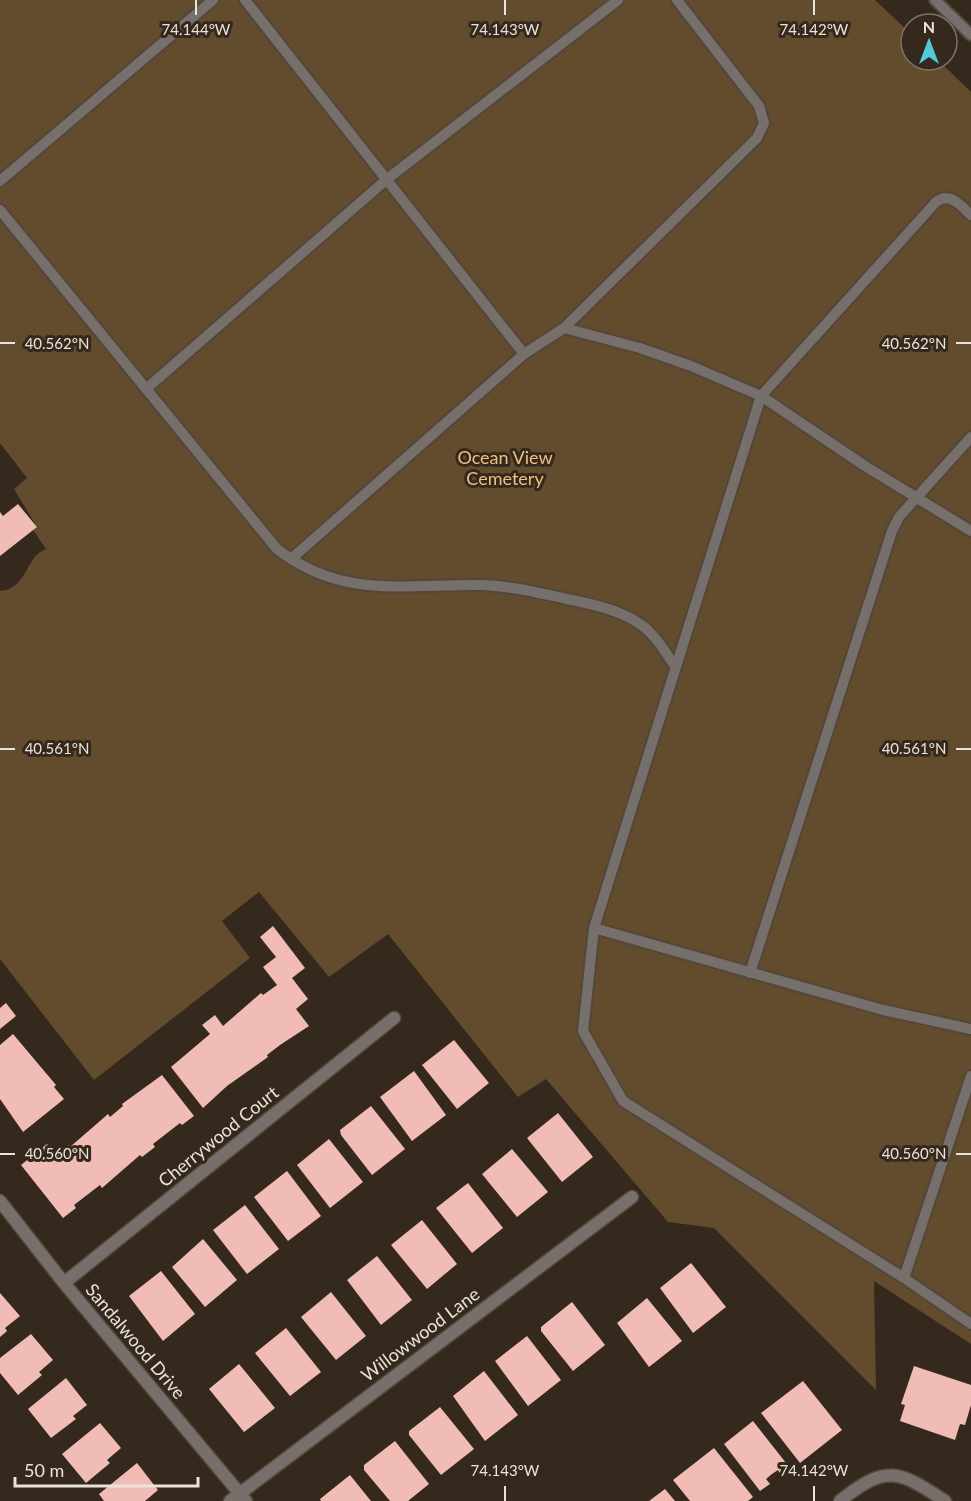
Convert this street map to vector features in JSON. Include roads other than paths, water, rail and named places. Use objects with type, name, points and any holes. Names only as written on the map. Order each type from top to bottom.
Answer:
[{"type":"street","name":"Cherrywood Court","points":[[64,1283],[394,1018]]},
{"type":"street","name":"Willowwood Lane","points":[[239,1499],[632,1197]]},
{"type":"street","name":"Sandalwood Drive","points":[[0,1201],[239,1499]]},
{"type":"street","points":[[840,1501],[862,1484],[893,1474],[914,1480],[945,1501]]},
{"type":"lane","points":[[0,181],[213,0]]},
{"type":"lane","points":[[245,0],[524,354]]},
{"type":"lane","points":[[146,389],[386,180],[618,0]]},
{"type":"lane","points":[[291,559],[524,354],[564,328],[762,131],[763,115],[759,106],[677,0]]},
{"type":"lane","points":[[935,0],[971,35]]},
{"type":"lane","points":[[971,215],[954,199],[948,197],[936,202],[761,396],[594,928],[583,1031],[623,1101],[904,1278],[971,1324]]},
{"type":"lane","points":[[0,210],[277,549],[300,567],[363,585],[399,588],[484,585],[580,602],[619,613],[641,625],[658,642],[675,666]]},
{"type":"lane","points":[[564,328],[640,348],[691,366],[761,396],[916,498],[971,531]]},
{"type":"lane","points":[[750,974],[892,531],[899,517],[971,437]]},
{"type":"lane","points":[[594,928],[883,1010],[971,1029]]},
{"type":"lane","points":[[904,1278],[971,1076]]},
{"type":"park label","name":"Ocean View Cemetery","points":[[505,467]]}]
